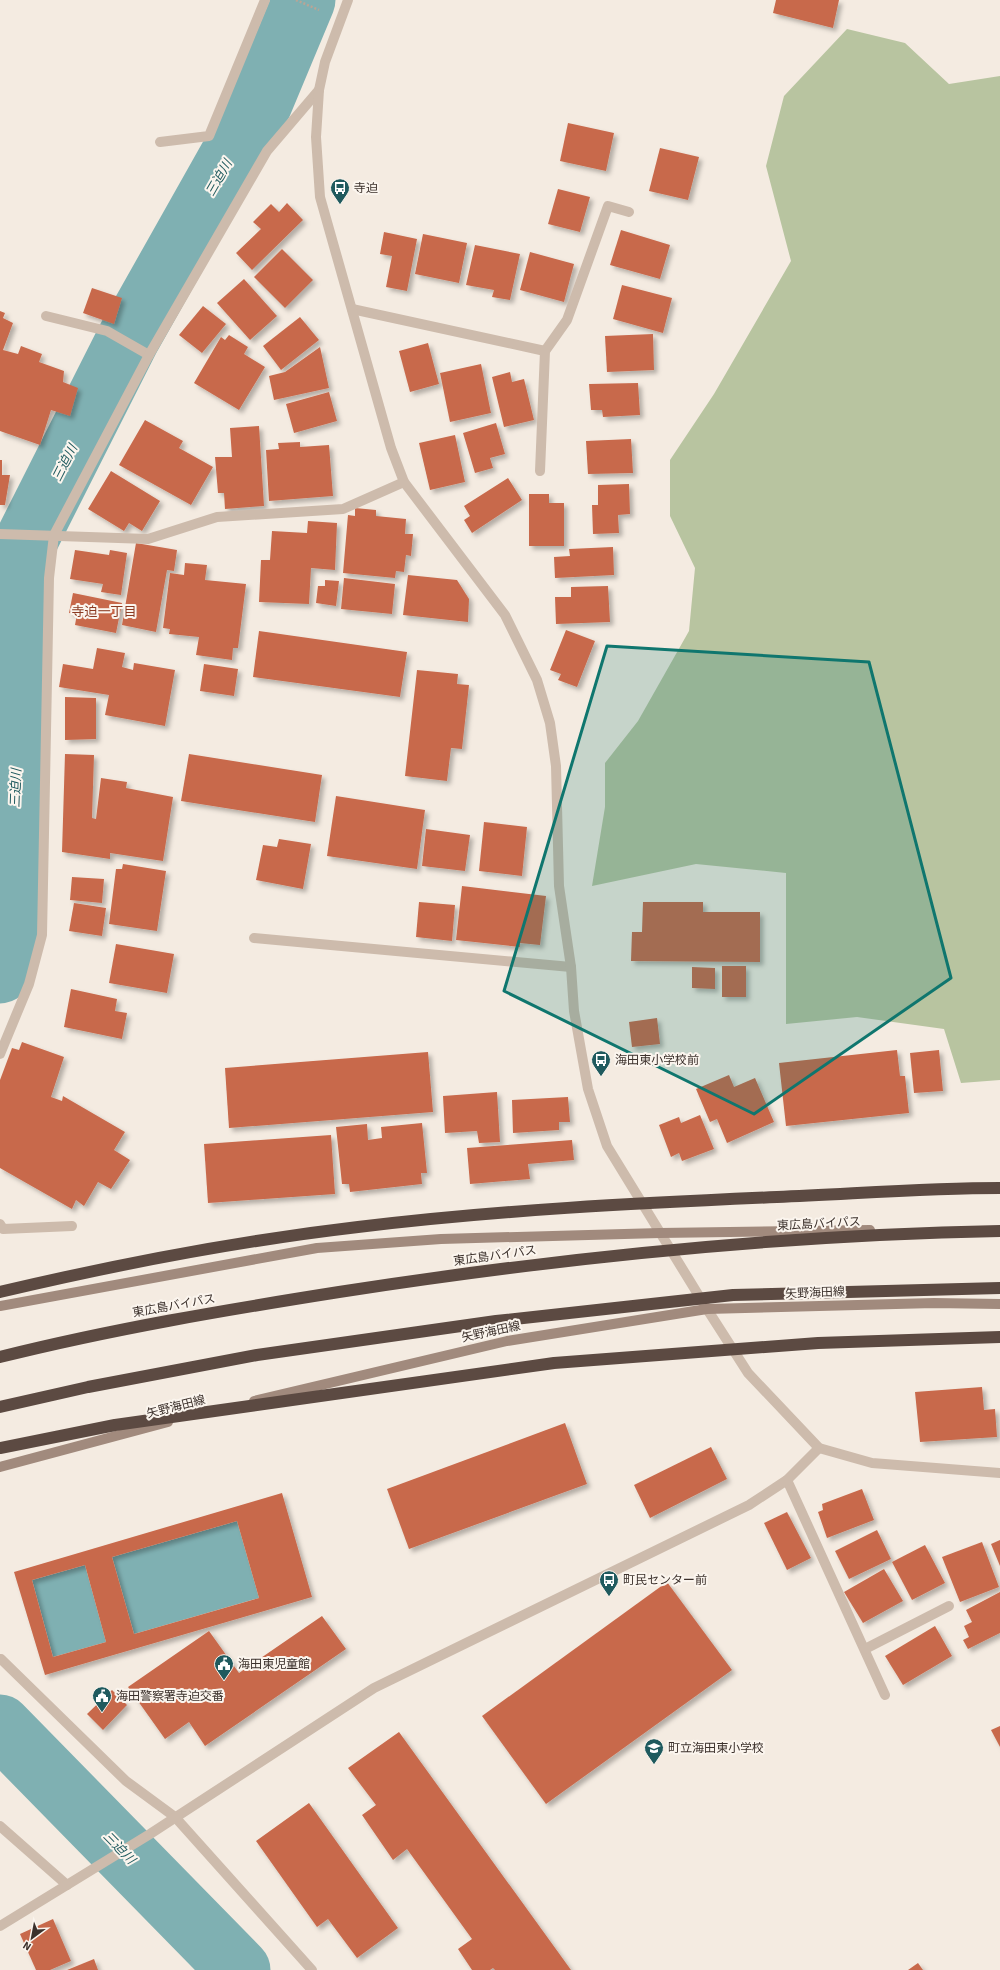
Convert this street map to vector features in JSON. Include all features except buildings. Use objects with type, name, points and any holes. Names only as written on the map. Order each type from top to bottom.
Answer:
[{"type":"highway","points":[[0,1292],[81,1273],[221,1247],[358,1227],[522,1211],[732,1199],[1000,1188]]},
{"type":"highway","name":"東広島バイパス","points":[[0,1357],[77,1338],[253,1306],[526,1265],[646,1251],[781,1240],[920,1232],[1000,1230]]},
{"type":"highway","points":[[0,1407],[88,1387],[257,1355],[496,1321],[733,1295],[1000,1288]]},
{"type":"highway","points":[[0,1448],[115,1425],[554,1363],[818,1343],[1000,1337]]},
{"type":"main road","points":[[0,1306],[317,1248],[441,1239],[660,1233],[1000,1230]]},
{"type":"main road","name":"矢野海田線","points":[[0,1466],[270,1396],[507,1341],[707,1309],[934,1303],[1000,1304]]},
{"type":"street","points":[[160,142],[209,136],[265,0]]},
{"type":"street","points":[[348,0],[325,62],[319,90],[316,137],[320,197],[391,448],[404,482],[505,615],[537,680],[550,723],[556,766],[559,886],[571,967],[574,1011],[588,1089],[607,1146],[748,1373],[819,1448],[872,1463],[1000,1473]]},
{"type":"street","points":[[0,1054],[29,984],[42,935],[49,578],[54,536],[149,355],[267,151],[319,90]]},
{"type":"street","points":[[540,471],[546,351],[567,320],[608,206],[629,212]]},
{"type":"street","points":[[352,309],[546,351]]},
{"type":"street","points":[[46,316],[107,331],[149,355]]},
{"type":"street","points":[[4,534],[42,537],[54,536],[148,539],[217,517],[343,509],[404,482]]},
{"type":"street","points":[[254,938],[571,967]]},
{"type":"street","points":[[0,1224],[3,1229],[72,1226]]},
{"type":"street","points":[[0,1926],[150,1834],[374,1688],[749,1504],[787,1480],[819,1448]]},
{"type":"street","points":[[787,1480],[885,1695]]},
{"type":"street","points":[[865,1649],[949,1606]]},
{"type":"street","points":[[0,1659],[126,1781],[175,1817],[312,1970]]},
{"type":"street","points":[[0,1826],[67,1884]]},
{"type":"path","points":[[296,0],[321,11]]},
{"type":"highlighted area","points":[[607,646],[869,662],[951,978],[754,1114],[504,991]]},
{"type":"green space","points":[[847,29],[905,43],[949,84],[1000,76],[1000,1080],[961,1083],[944,1029],[857,1017],[786,1024],[786,873],[696,864],[592,886],[605,807],[605,763],[638,721],[689,631],[695,568],[670,516],[670,460],[714,394],[791,261],[766,166],[784,96]]},
{"type":"water","points":[[237,1521],[259,1598],[134,1634],[112,1557]]},
{"type":"water","points":[[85,1565],[106,1642],[53,1657],[32,1580]]},
{"type":"waterway","name":"三迫川","points":[[0,972],[9,934],[12,891],[19,727],[21,551],[128,339],[261,103],[304,0]]},
{"type":"waterway","name":"三迫川","points":[[0,1726],[239,1970]]},
{"type":"place","name":"寺迫","points":[[340,205]]},
{"type":"place","name":"海田東小学校前","points":[[601,1077]]},
{"type":"place","name":"町民センター前","points":[[609,1597]]},
{"type":"place","name":"海田東児童館","points":[[224,1681]]},
{"type":"place","name":"海田警察署寺迫交番","points":[[102,1713]]},
{"type":"place","name":"町立海田東小学校","points":[[654,1765]]},
{"type":"district","name":"寺迫一丁目","points":[[104,612]]}]
